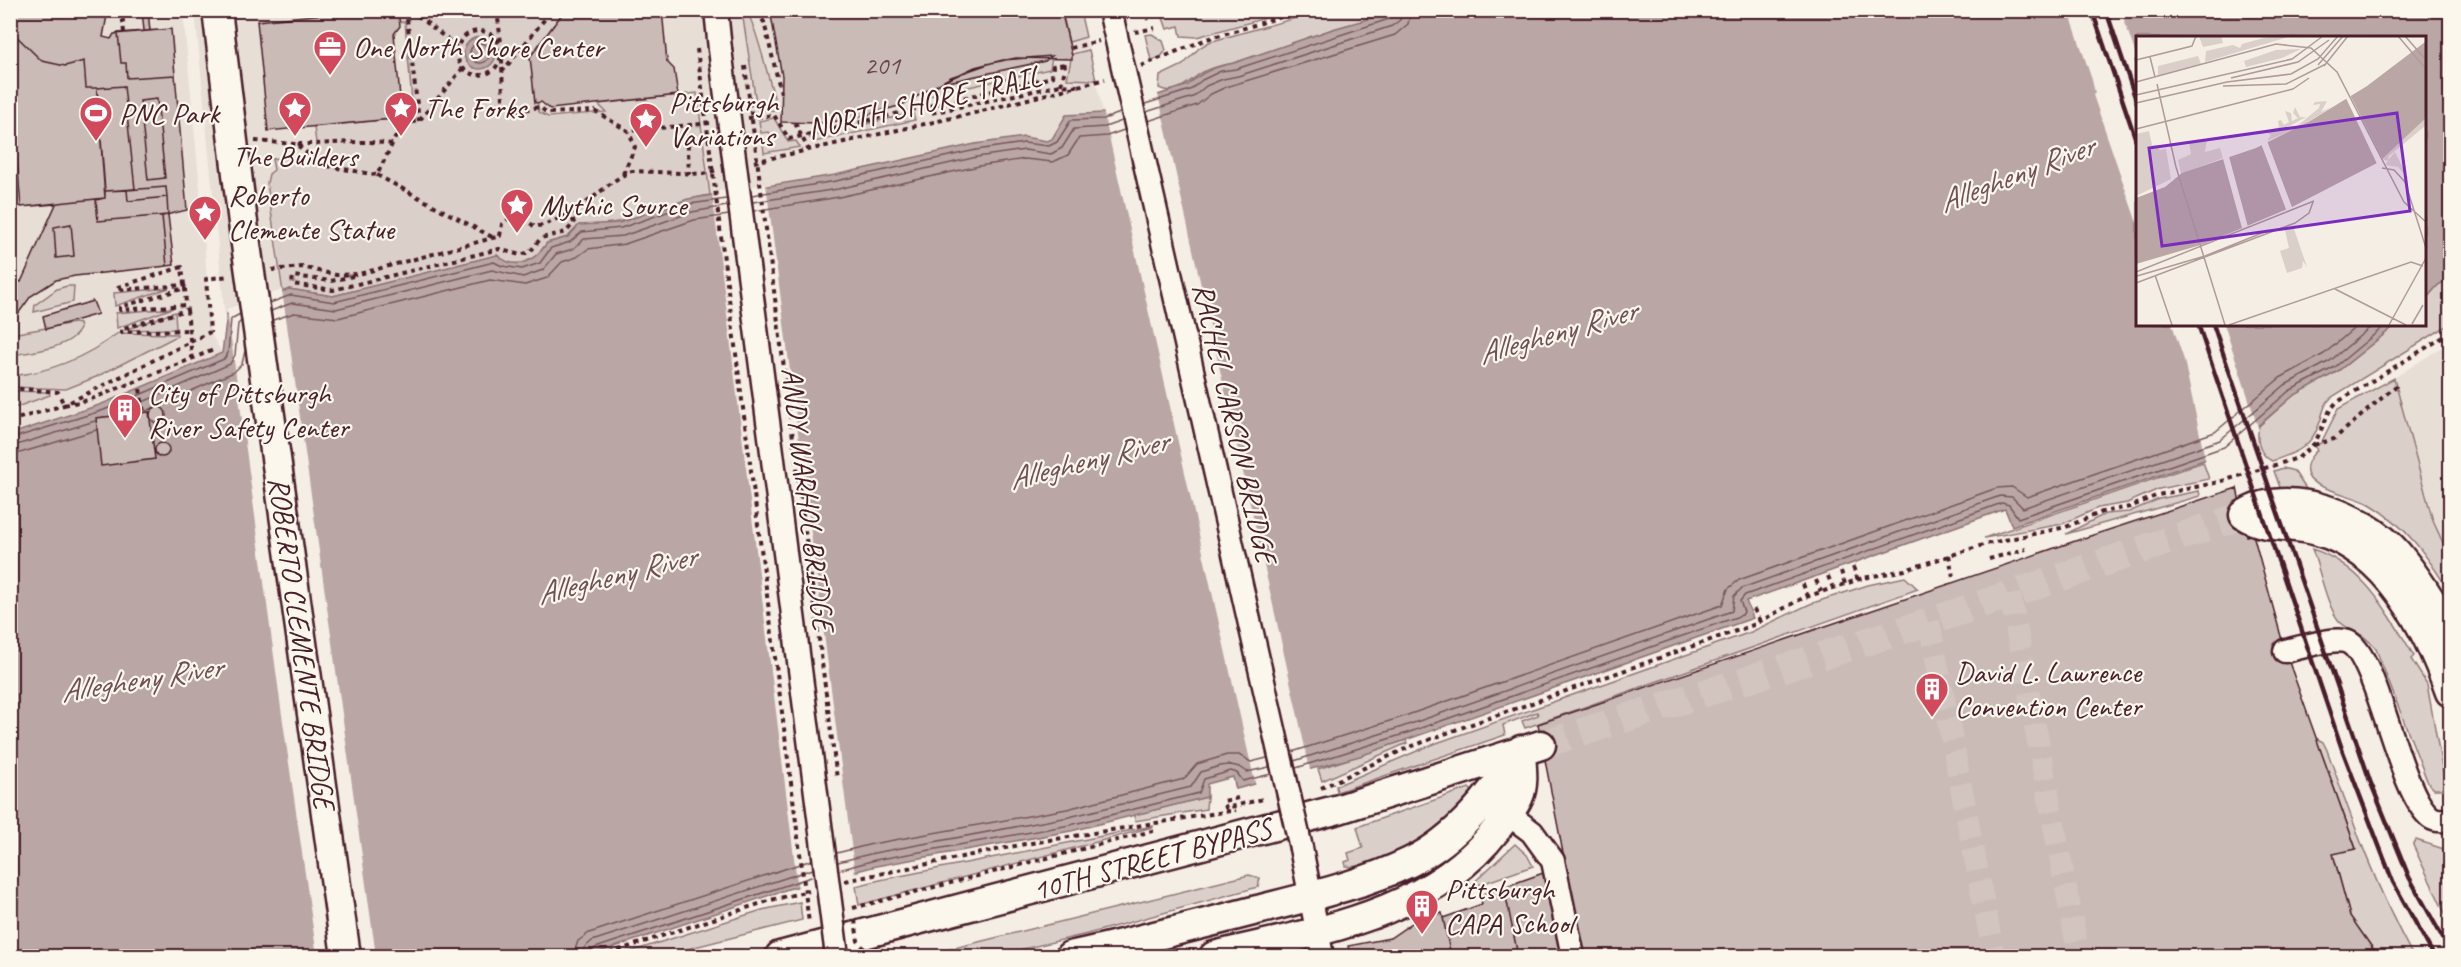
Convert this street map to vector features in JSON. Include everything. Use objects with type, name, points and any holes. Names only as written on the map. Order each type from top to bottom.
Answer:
[{"type":"main road","name":"ROBERTO CLEMENTE BRIDGE","points":[[217,10],[243,222],[346,957]]},
{"type":"main road","points":[[2451,634],[2408,586],[2336,537],[2308,528],[2258,525],[2244,515],[2254,508],[2283,503],[2328,510],[2373,532],[2396,552],[2408,586],[2451,692]]},
{"type":"main road","points":[[1214,957],[1319,944],[1436,884],[1473,855],[1508,814],[1520,794],[1531,747]]},
{"type":"main road","points":[[1070,957],[1309,897],[1364,880],[1410,862],[1424,854],[1477,810],[1531,747]]},
{"type":"main road","name":"10TH STREET BYPASS","points":[[780,957],[1339,809],[1531,747]]},
{"type":"street","name":"RACHEL CARSON BRIDGE","points":[[1110,10],[1301,848],[1319,944]]},
{"type":"street","name":"ANDY WARHOL BRIDGE","points":[[727,11],[720,49],[837,957]]},
{"type":"street","points":[[2285,651],[2337,640],[2347,641],[2355,646],[2366,667],[2415,797],[2429,816],[2435,820],[2451,820]]},
{"type":"street","points":[[1508,814],[1532,832],[1553,861],[1572,957]]},
{"type":"path","points":[[122,10],[124,33]]},
{"type":"path","points":[[408,10],[458,48]]},
{"type":"path","points":[[408,10],[419,122]]},
{"type":"path","points":[[497,10],[503,103]]},
{"type":"path","points":[[502,72],[552,10]]},
{"type":"path","points":[[1146,10],[1148,20]]},
{"type":"path","points":[[1130,70],[1207,39],[1305,10]]},
{"type":"path","points":[[129,13],[142,11]]},
{"type":"path","points":[[148,11],[185,14]]},
{"type":"path","points":[[727,11],[758,14],[764,22],[781,93]]},
{"type":"path","points":[[501,47],[493,35],[479,31],[466,35],[458,48],[457,55],[463,68],[476,75],[496,68],[501,54]]},
{"type":"path","points":[[697,49],[809,923]]},
{"type":"path","points":[[1061,85],[1064,58]]},
{"type":"path","points":[[744,59],[837,780]]},
{"type":"path","points":[[802,136],[1052,76],[1053,66],[1065,64]]},
{"type":"path","points":[[376,175],[402,124],[419,122],[463,68]]},
{"type":"path","name":"NORTH SHORE TRAIL","points":[[745,164],[1084,86],[1107,78]]},
{"type":"path","points":[[930,105],[931,113],[1061,85],[1084,86]]},
{"type":"path","points":[[516,111],[540,107],[548,113],[595,111],[628,131],[635,147],[623,174],[571,213],[554,222],[535,227],[524,218],[511,217],[502,224],[500,236],[495,238],[331,281],[293,276],[292,284],[333,290],[499,249],[520,255],[530,252],[541,238],[566,232],[574,223],[571,213]]},
{"type":"path","points":[[795,123],[808,149]]},
{"type":"path","points":[[628,131],[687,126],[689,174]]},
{"type":"path","points":[[233,143],[258,140],[296,144],[343,145],[358,141],[392,144]]},
{"type":"path","points":[[296,144],[321,165],[376,175],[495,238]]},
{"type":"path","points":[[623,174],[646,171],[689,174],[724,169]]},
{"type":"path","points":[[184,286],[118,290],[118,287],[182,267],[192,358]]},
{"type":"path","points":[[269,271],[302,267],[336,275],[359,274]]},
{"type":"path","points":[[64,405],[210,332],[206,279],[236,275]]},
{"type":"path","points":[[184,286],[120,307],[120,310],[187,307]]},
{"type":"path","points":[[187,307],[121,329],[121,332],[189,330]]},
{"type":"path","points":[[1309,791],[1455,730],[1681,652],[1760,622],[1821,592],[1858,580],[1905,570],[1986,544],[2066,528],[2102,512],[2122,510],[2158,495],[2282,464],[2308,452],[2336,403],[2451,333]]},
{"type":"path","points":[[10,421],[90,400],[216,349]]},
{"type":"path","points":[[2314,445],[2334,439],[2397,385]]},
{"type":"path","points":[[10,388],[58,392],[64,405]]},
{"type":"path","points":[[140,389],[144,412]]},
{"type":"path","points":[[1989,559],[2026,549]]},
{"type":"path","points":[[1949,555],[1953,578]]},
{"type":"path","points":[[1853,567],[1858,580]]},
{"type":"path","points":[[1840,571],[1845,584]]},
{"type":"path","points":[[1828,576],[1833,588]]},
{"type":"path","points":[[1816,580],[1821,592]]},
{"type":"path","points":[[1803,584],[1808,597]]},
{"type":"path","points":[[1754,609],[1760,622]]},
{"type":"path","points":[[1238,798],[1224,801],[1226,807],[1263,799]]},
{"type":"path","points":[[839,883],[1025,844],[1267,803]]},
{"type":"path","points":[[853,908],[1156,830]]},
{"type":"path","points":[[849,873],[850,885]]},
{"type":"path","points":[[601,957],[771,900],[816,889]]},
{"type":"path","points":[[852,896],[858,941],[866,951]]},
{"type":"shaded area","points":[[565,10],[530,57],[539,112],[548,117],[606,112],[598,104],[697,93],[710,195],[693,198],[613,223],[579,225],[568,237],[547,243],[537,255],[525,262],[511,263],[497,255],[333,296],[289,289],[283,293],[267,183],[269,174],[274,170],[272,159],[289,157],[294,160],[303,157],[318,159],[314,127],[402,118],[412,101],[405,22],[399,22],[398,11]]},
{"type":"shaded area","points":[[1152,10],[1291,11],[1197,37],[1181,36],[1179,26],[1167,29],[1162,15],[1154,17]]},
{"type":"shaded area","points":[[11,11],[183,11],[203,220],[210,332],[222,353],[102,404],[11,434]]},
{"type":"shaded area","points":[[195,11],[1080,11],[1103,113],[1066,115],[1052,139],[1047,141],[1024,137],[975,144],[835,175],[712,195],[710,195],[697,93],[599,105],[607,112],[314,127],[320,159],[272,159],[275,170],[268,178],[283,293],[230,311],[225,317]]},
{"type":"shaded area","points":[[1062,11],[1080,11],[1086,37],[1069,42]]},
{"type":"shaded area","points":[[1321,11],[1397,11],[1333,29],[1211,69],[1175,90],[1159,88],[1160,76],[1183,65],[1199,48],[1209,42]]},
{"type":"shaded area","points":[[748,15],[759,44],[778,111],[757,109],[743,18]]},
{"type":"shaded area","points":[[1152,34],[1163,41],[1166,50],[1160,58],[1151,60],[1145,35]]},
{"type":"shaded area","points":[[1089,50],[1096,80],[1067,79],[1072,54]]},
{"type":"shaded area","points":[[1052,56],[1050,69],[929,96],[927,91],[939,84],[1045,61]]},
{"type":"shaded area","points":[[913,113],[915,120],[814,142],[809,137]]},
{"type":"shaded area","points":[[774,118],[788,142],[796,141],[800,147],[764,153],[763,144],[770,141],[771,136],[769,132],[761,133],[759,121]]},
{"type":"shaded area","points":[[2450,278],[2450,324],[2332,397],[2325,405],[2312,438],[2302,448],[2272,461],[2264,455],[2258,441],[2259,426],[2293,396],[2338,371],[2394,326],[2425,326],[2425,300],[2438,285]]},
{"type":"shaded area","points":[[74,286],[73,302],[34,312],[35,305],[57,289]]},
{"type":"shaded area","points":[[169,288],[115,306],[114,293]]},
{"type":"shaded area","points":[[173,308],[117,328],[116,313]]},
{"type":"shaded area","points":[[175,312],[176,329],[124,330]]},
{"type":"shaded area","points":[[79,324],[80,329],[68,341],[39,351],[11,355],[12,334]]},
{"type":"shaded area","points":[[118,333],[177,334],[177,336],[96,377],[66,389],[11,387],[11,376],[40,371],[80,357]]},
{"type":"shaded area","points":[[2450,342],[2450,614],[2394,378]]},
{"type":"shaded area","points":[[2394,378],[2433,521],[2450,558],[2450,593],[2416,543],[2383,512],[2356,498],[2328,489],[2314,482],[2308,475],[2309,460],[2317,450],[2314,445],[2321,443],[2338,409]]},
{"type":"shaded area","points":[[10,391],[49,392],[50,395],[11,409]]},
{"type":"shaded area","points":[[2203,462],[2209,479],[2159,489],[2127,503],[2098,508],[2062,524],[1984,538]]},
{"type":"shaded area","points":[[2283,468],[2294,471],[2308,492],[2281,490],[2274,471]]},
{"type":"shaded area","points":[[2199,491],[2200,496],[2066,534],[2105,514],[2129,512],[2159,499]]},
{"type":"shaded area","points":[[2312,549],[2346,567],[2373,592],[2414,656],[2411,659],[2427,684],[2445,784],[2442,789],[2434,789],[2428,783],[2376,649],[2366,638],[2343,625],[2335,615]]},
{"type":"shaded area","points":[[1905,577],[1918,589],[1525,728],[1522,721],[1538,715],[1537,712],[1503,725],[1505,735],[1337,792],[1336,786],[1431,745],[1751,632],[1810,604],[1868,585]]},
{"type":"shaded area","points":[[2316,738],[2323,742],[2327,750],[2377,881],[2413,956],[2378,956],[2350,916],[2333,854],[2356,848]]},
{"type":"shaded area","points":[[1406,740],[1407,743],[1322,781],[1318,769]]},
{"type":"shaded area","points":[[1469,788],[1474,793],[1463,805],[1416,843],[1380,861],[1363,866],[1346,866],[1345,862],[1350,860],[1348,853],[1363,848],[1357,827]]},
{"type":"shaded area","points":[[1207,797],[1206,809],[1135,821],[1134,815]]},
{"type":"shaded area","points":[[1153,827],[859,905],[856,886]]},
{"type":"shaded area","points":[[2416,840],[2450,851],[2450,924],[2413,845]]},
{"type":"shaded area","points":[[1515,844],[1527,855],[1533,866],[1467,889]]},
{"type":"shaded area","points":[[1249,875],[1260,878],[1258,887],[1087,934],[993,956],[922,956]]},
{"type":"shaded area","points":[[800,902],[802,920],[659,956],[617,956],[762,910]]},
{"type":"water","name":"Allegheny River","points":[[1397,11],[2450,11],[2450,278],[2438,285],[2425,300],[2425,36],[2136,36],[2136,326],[2394,326],[2338,371],[2293,396],[2227,452],[2012,526],[2005,509],[1746,601],[1753,618],[1360,756],[1236,789],[1233,777],[1207,784],[1207,797],[1071,831],[876,866],[788,889],[588,956],[11,956],[11,434],[102,404],[222,353],[227,314],[289,289],[333,296],[497,255],[511,263],[525,262],[537,255],[547,243],[568,237],[579,225],[619,223],[688,199],[835,175],[975,144],[1024,137],[1047,141],[1052,139],[1066,115],[1103,113],[1188,85],[1198,76],[1215,68],[1333,29]]},
{"type":"water","points":[[480,37],[491,42],[496,53],[491,64],[480,69],[469,64],[464,53],[469,42]]},
{"type":"pier","points":[[2069,11],[2121,11],[2136,55],[2134,60],[2136,65],[2136,220],[2093,95],[2095,93]]},
{"type":"pier","points":[[1157,90],[1311,774],[1256,787],[1103,110]]},
{"type":"pier","points":[[766,184],[855,875],[798,890],[712,192]]},
{"type":"pier","points":[[282,290],[376,956],[317,956],[281,708],[227,309]]},
{"type":"pier","points":[[2173,326],[2225,326],[2259,430],[2228,455],[2206,463],[2184,360]]},
{"type":"building","name":"PNC Park","points":[[10,10],[108,10],[103,37],[111,39],[114,34],[171,29],[187,210],[162,216],[167,266],[56,280],[31,296],[10,325],[10,277],[21,282],[56,204],[21,207],[10,76]]},
{"type":"building","points":[[142,10],[148,10],[150,31],[144,31]]},
{"type":"building","name":"One North Shore Center","points":[[363,10],[398,10],[400,26],[394,34],[402,118],[268,131],[257,21]]},
{"type":"building","points":[[565,10],[662,10],[667,62],[674,69],[678,95],[550,109],[541,102],[535,103],[530,57]]},
{"type":"building","points":[[770,10],[1061,10],[1072,59],[1016,58],[991,63],[951,77],[902,105],[849,120],[818,123],[781,122],[782,76]]},
{"type":"building","points":[[171,29],[175,75],[127,78],[126,63],[121,63],[118,33]]},
{"type":"building","points":[[10,30],[42,61],[65,66],[84,61],[86,88],[97,88],[105,198],[21,207],[10,76]]},
{"type":"building","points":[[1052,56],[1045,61],[939,84],[975,67],[1003,60]]},
{"type":"building","points":[[124,86],[135,189],[105,191],[97,88]]},
{"type":"building","points":[[157,99],[165,178],[148,180],[140,101]]},
{"type":"building","points":[[166,187],[167,197],[128,201],[127,190]]},
{"type":"building","points":[[127,190],[128,201],[167,197],[168,215],[98,221],[96,200],[105,198],[105,191]]},
{"type":"building","points":[[168,215],[174,265],[167,266],[162,216]]},
{"type":"building","points":[[71,224],[74,256],[56,258],[54,227]]},
{"type":"building","points":[[93,301],[98,314],[46,329],[43,316]]},
{"type":"building","points":[[158,407],[166,415],[158,423],[150,415]]},
{"type":"building","name":"City of Pittsburgh River Safety Center","points":[[149,412],[155,459],[101,466],[96,418]]},
{"type":"building","points":[[162,443],[167,445],[169,450],[167,455],[162,457],[157,455],[155,450],[157,445]]},
{"type":"building","name":"David L. Lawrence Convention Center","points":[[2237,488],[2247,536],[2253,534],[2285,651],[2356,849],[2333,854],[2350,916],[2378,956],[1583,956],[1538,724]]},
{"type":"building","points":[[1546,872],[1562,956],[1518,956],[1504,887]]},
{"type":"building","points":[[1504,887],[1518,956],[1451,956],[1443,918],[1482,904],[1480,895]]},
{"type":"building","name":"Pittsburgh CAPA School","points":[[1442,913],[1451,956],[1350,956],[1348,946],[1390,938],[1418,919]]},
{"type":"tunnel","points":[[1541,745],[1929,622],[2244,515]]},
{"type":"tunnel","points":[[2010,595],[2079,956]]},
{"type":"tunnel","points":[[1929,622],[1994,956]]},
{"type":"railway","points":[[2092,10],[2136,140]]},
{"type":"railway","points":[[2106,10],[2136,100]]},
{"type":"railway","points":[[2199,326],[2342,749],[2393,882],[2434,956]]},
{"type":"railway","points":[[2214,326],[2370,781],[2409,877],[2450,951]]},
{"type":"place","name":"One North Shore Center","points":[[330,76]]},
{"type":"place","name":"The Builders","points":[[295,137]]},
{"type":"place","name":"The Forks","points":[[401,137]]},
{"type":"place","name":"PNC Park","points":[[96,142]]},
{"type":"place","name":"Pittsburgh Variations","points":[[646,148]]},
{"type":"place","name":"Mythic Source","points":[[517,234]]},
{"type":"place","name":"Roberto Clemente Statue","points":[[205,241]]},
{"type":"place","name":"City of Pittsburgh River Safety Center","points":[[125,439]]},
{"type":"place","name":"David L. Lawrence Convention Center","points":[[1932,718]]},
{"type":"place","name":"Pittsburgh CAPA School","points":[[1422,935]]}]
